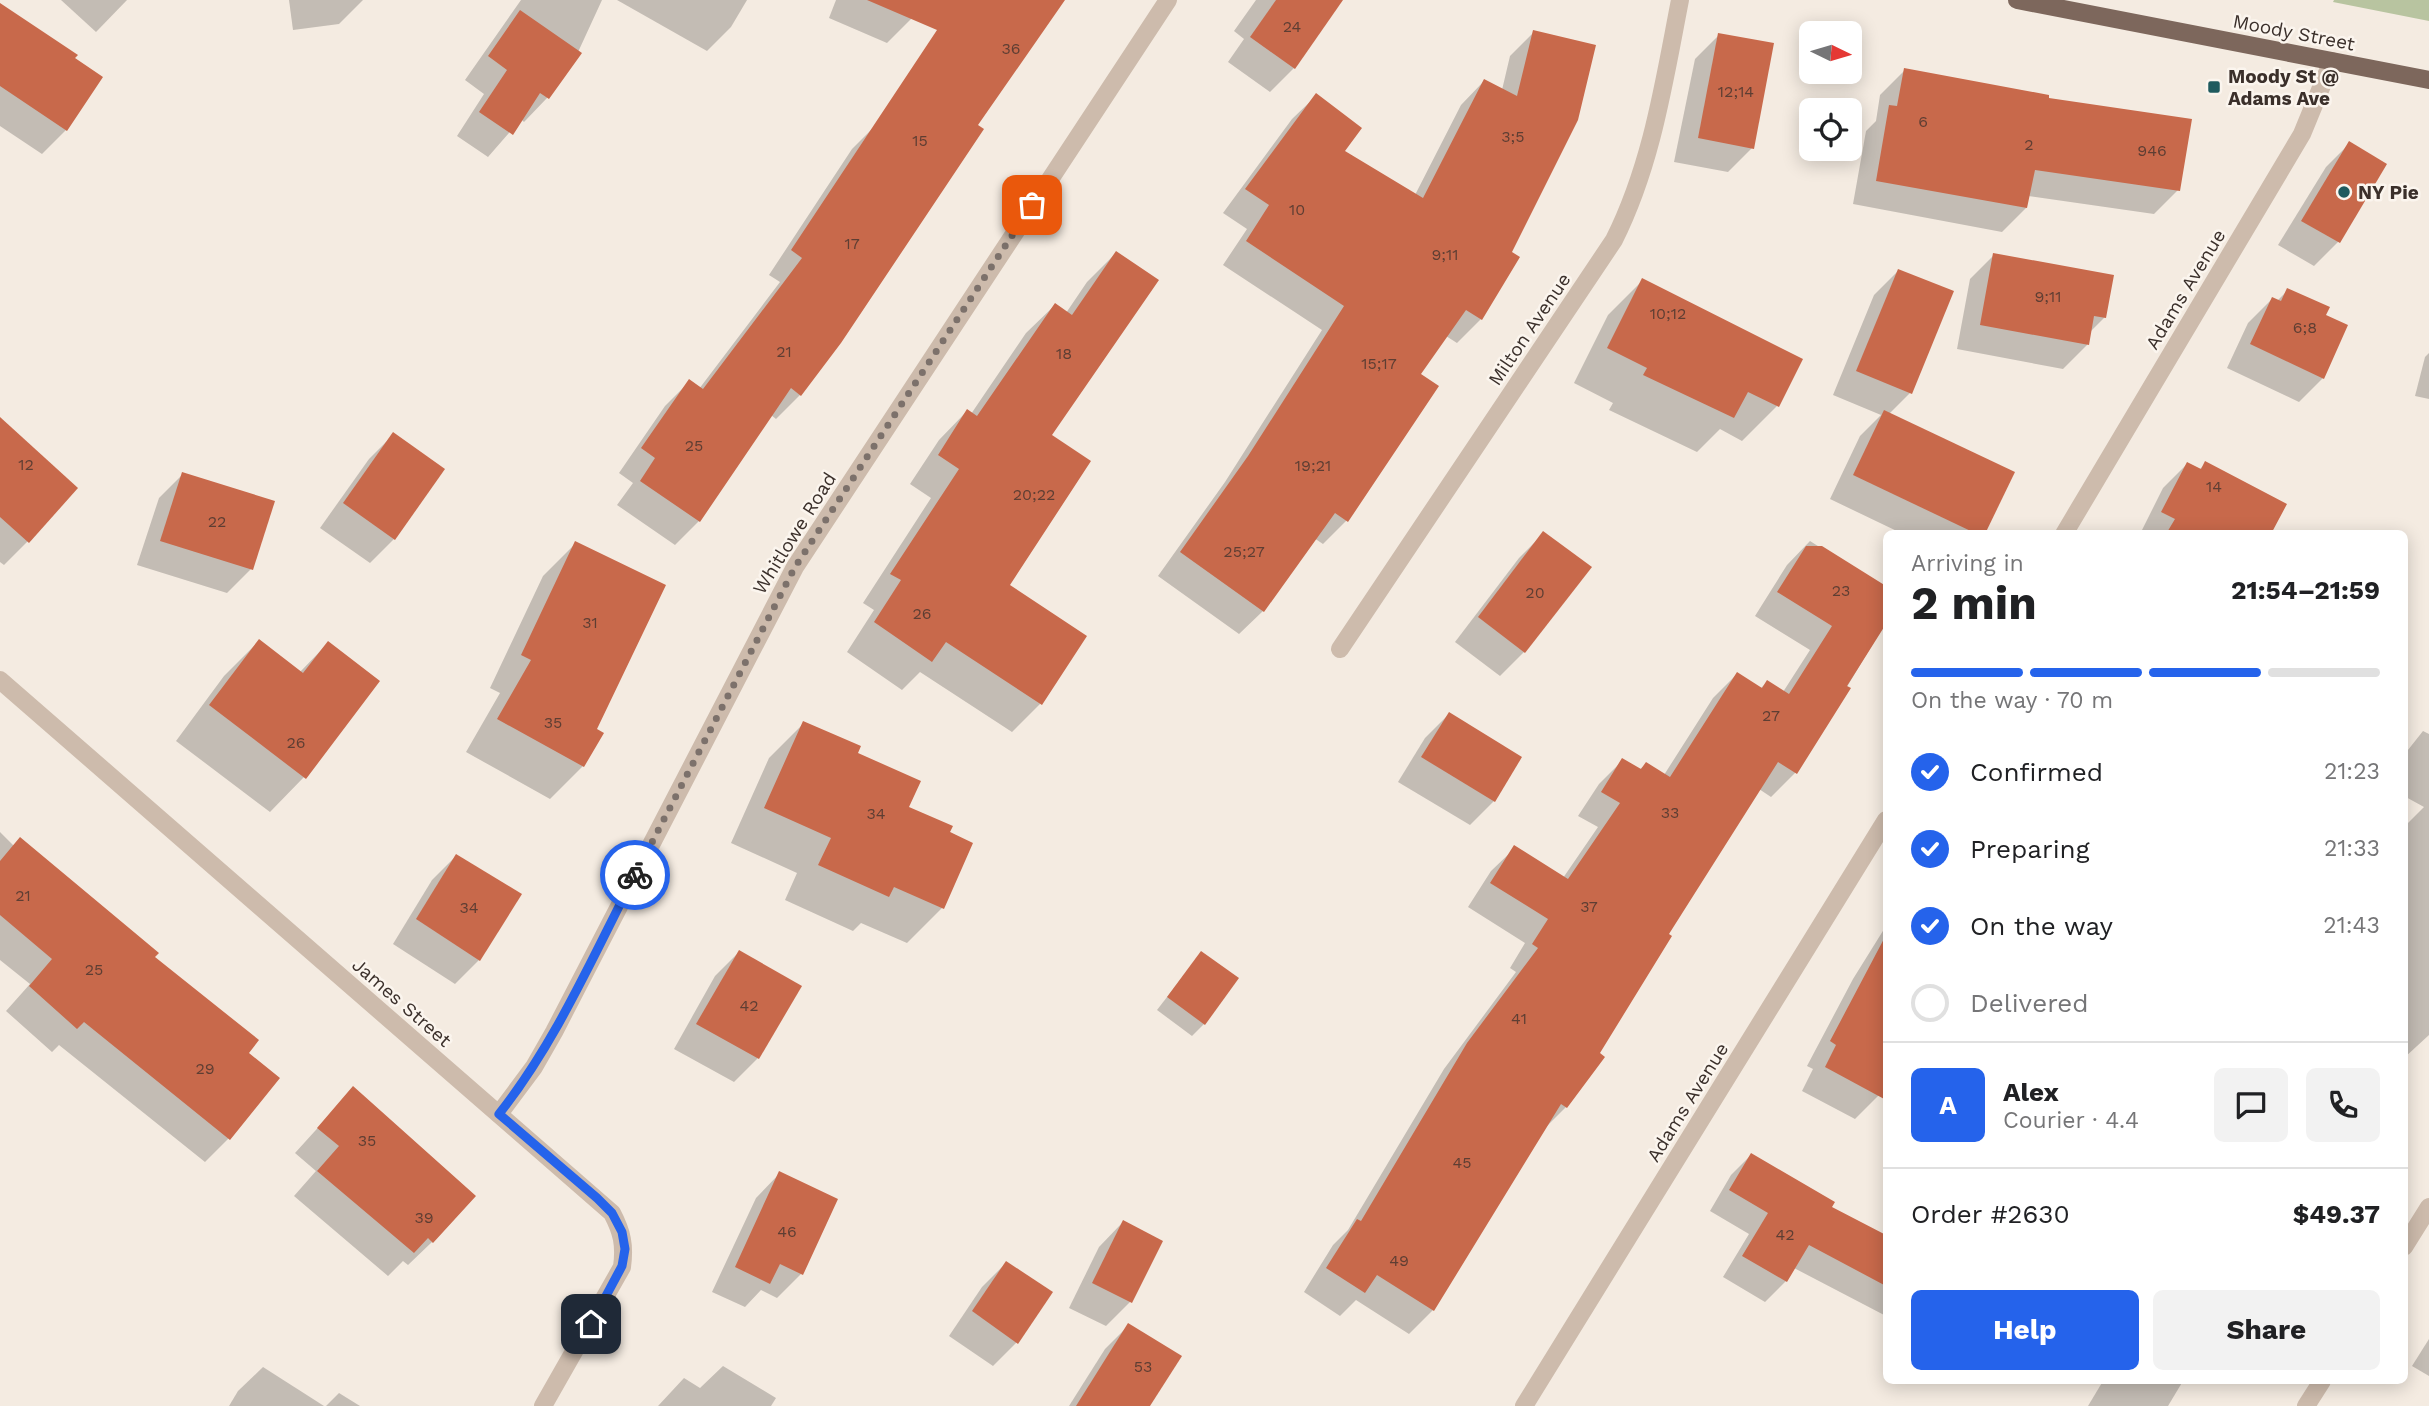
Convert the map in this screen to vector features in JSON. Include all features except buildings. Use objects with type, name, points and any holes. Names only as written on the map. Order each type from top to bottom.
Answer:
[{"type":"main road","name":"Moody Street","points":[[2017,0],[2429,80]]},
{"type":"street","name":"Whitlowe Road","points":[[499,1114],[534,1066],[554,1032],[795,567],[1168,0]]},
{"type":"street","name":"Milton Avenue","points":[[1340,649],[1614,240],[1641,178],[1652,142],[1680,0]]},
{"type":"street","name":"Adams Avenue","points":[[2066,530],[2302,134],[2332,61]]},
{"type":"street","name":"James Street","points":[[0,680],[612,1213],[622,1232],[625,1249],[622,1266],[615,1283],[543,1406]]},
{"type":"street","name":"Adams Avenue","points":[[1524,1406],[1883,825]]},
{"type":"street","points":[[2408,1241],[2429,1207]]},
{"type":"street","points":[[2306,1406],[2320,1384]]},
{"type":"green space","points":[[2429,0],[2429,21],[2333,2]]},
{"type":"way so far","points":[[635,875],[795,567],[1032,205]]},
{"type":"place","name":"Moody St @ Adams Ave","points":[[2214,87]]},
{"type":"place","name":"NY Pie","points":[[2344,192]]},
{"type":"route","points":[[591,1324],[622,1266],[625,1249],[622,1232],[612,1213],[597,1198],[499,1114],[534,1066],[554,1032],[635,875]]}]
